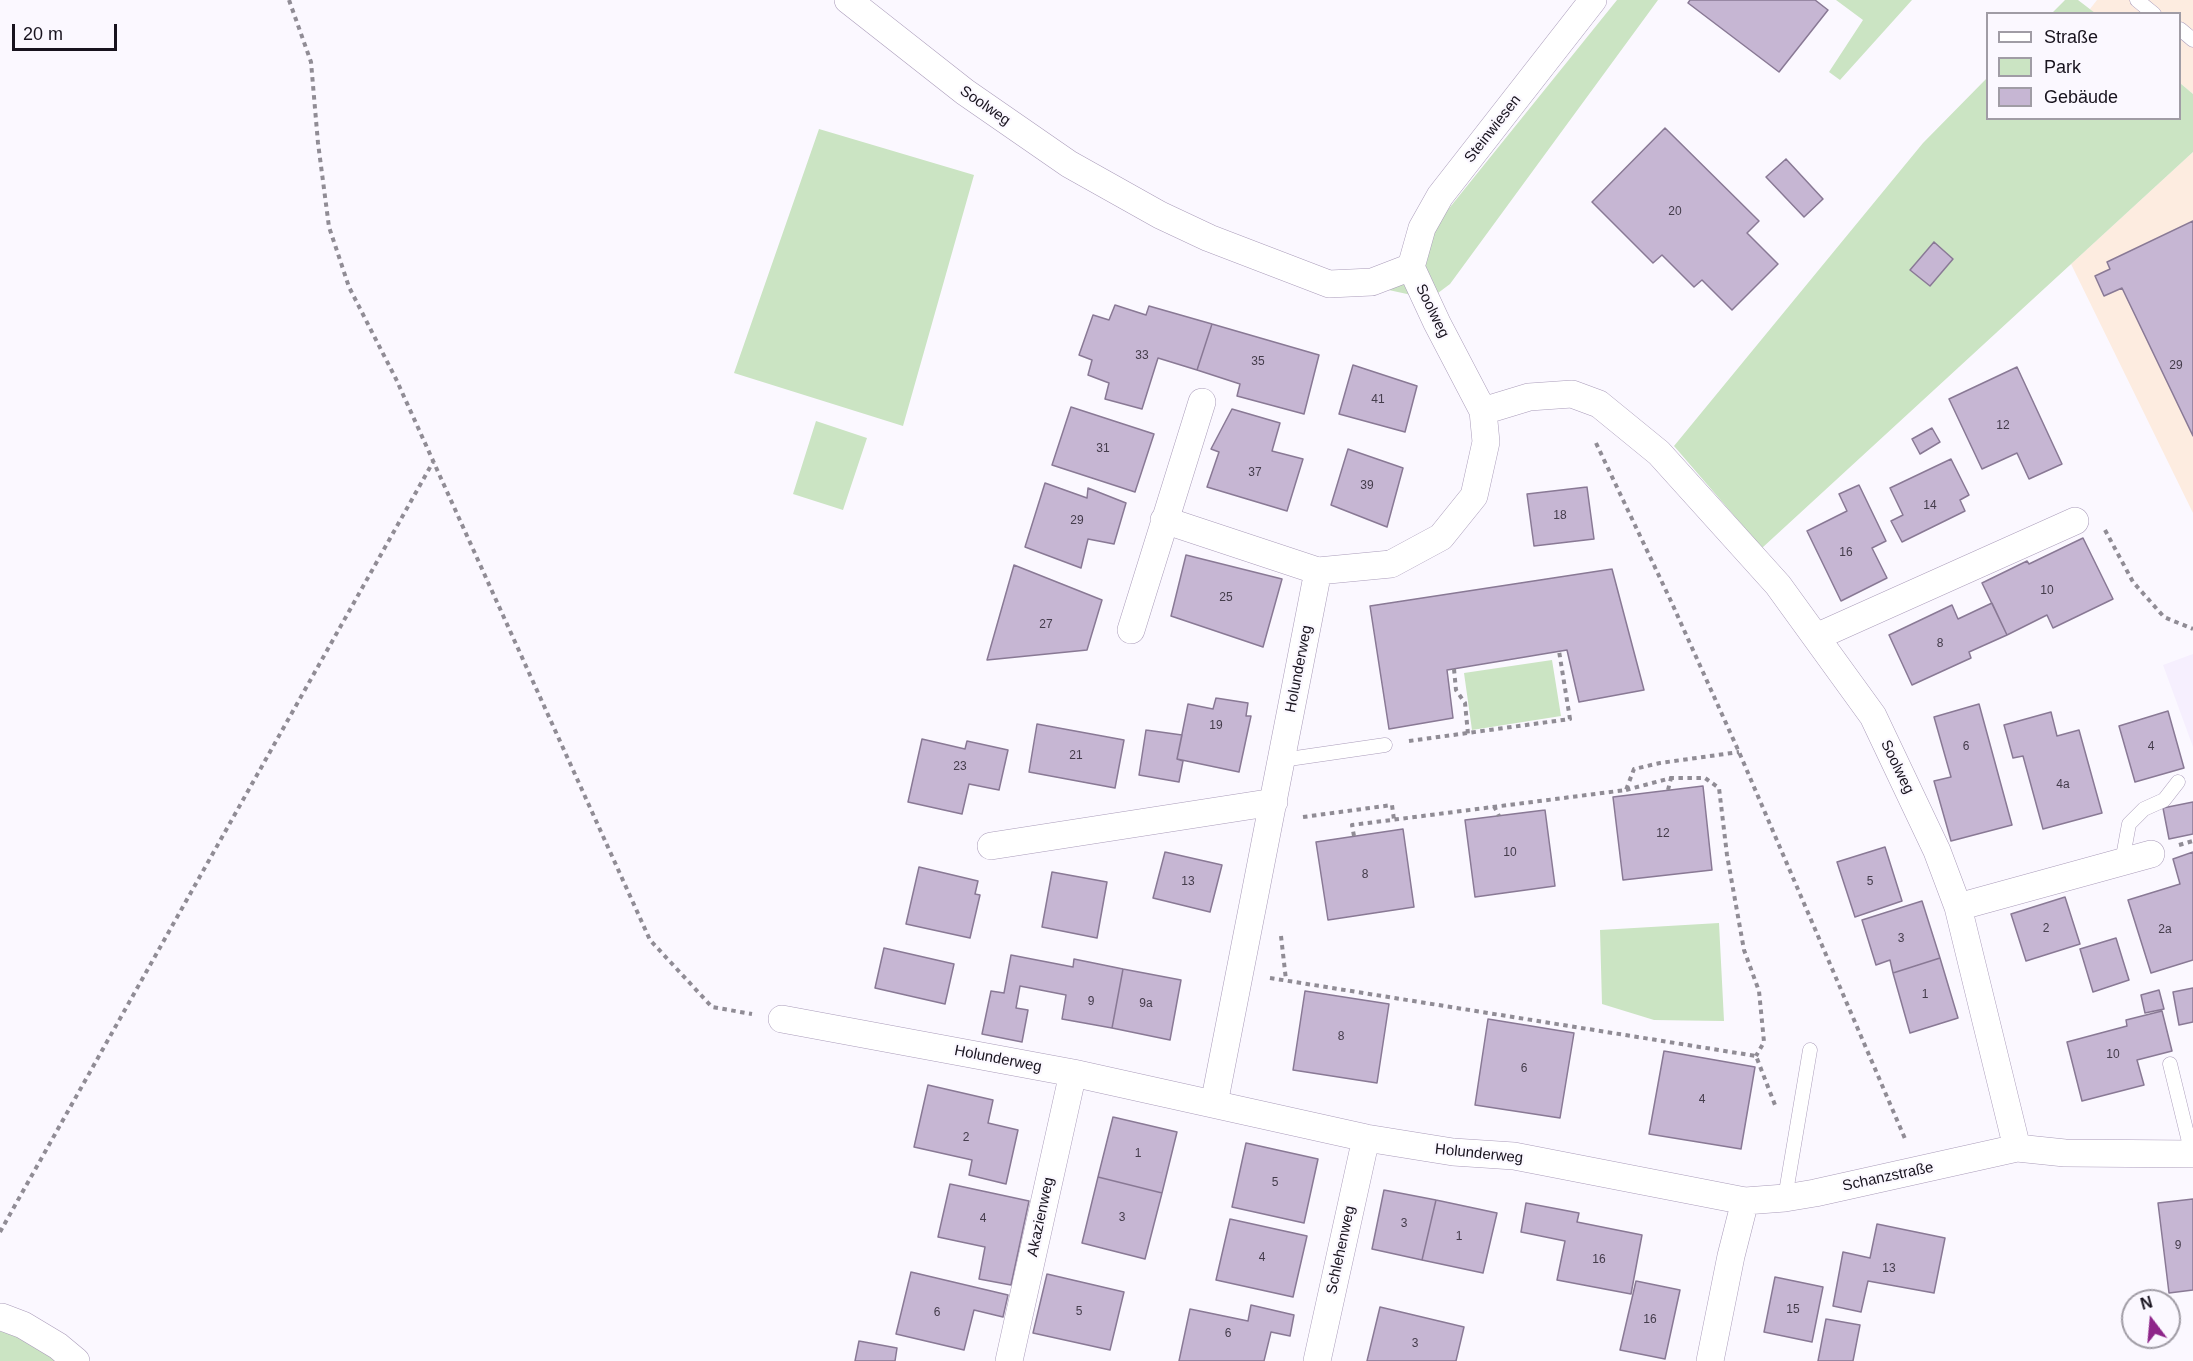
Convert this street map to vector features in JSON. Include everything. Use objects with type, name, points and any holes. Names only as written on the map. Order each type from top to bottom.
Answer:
[{"type":"street","name":"Soolweg","points":[[848,0],[965,92],[1069,164],[1160,215],[1209,238],[1329,284],[1372,282],[1411,267],[1483,411],[1530,397],[1572,394],[1599,404],[1659,453],[1778,585],[1873,716],[1937,851],[1958,908],[2018,1148]]},
{"type":"street","name":"Steinwiesen","points":[[1411,267],[1422,228],[1440,196],[1593,0]]},
{"type":"street","points":[[1131,630],[1202,402]]},
{"type":"street","points":[[1164,520],[1318,571],[1391,564],[1441,537],[1474,496],[1486,442],[1483,411]]},
{"type":"street","points":[[1816,637],[2075,521]]},
{"type":"street","name":"Holunderweg","points":[[1214,1104],[1318,571]]},
{"type":"street","points":[[991,846],[1272,812]]},
{"type":"street","points":[[1958,908],[2151,854]]},
{"type":"street","name":"Holunderweg","points":[[782,1019],[1073,1073],[1366,1138],[1453,1152],[1514,1156],[1745,1201]]},
{"type":"street","name":"Akazienweg","points":[[1009,1361],[1073,1073]]},
{"type":"street","name":"Schlehenweg","points":[[1317,1361],[1366,1138]]},
{"type":"street","name":"Schanzstraße","points":[[1745,1201],[1785,1198],[2018,1148],[2065,1153],[2193,1154]]},
{"type":"street","points":[[1710,1361],[1731,1256],[1745,1201]]},
{"type":"street","points":[[2,1317],[23,1325],[58,1346],[76,1361]]},
{"type":"lane","points":[[2137,0],[2152,12]]},
{"type":"lane","points":[[2181,30],[2193,40]]},
{"type":"lane","points":[[1282,760],[1385,745]]},
{"type":"lane","points":[[2122,862],[2129,824],[2144,809],[2164,800],[2178,782]]},
{"type":"lane","points":[[1785,1198],[1810,1050]]},
{"type":"lane","points":[[2170,1064],[2193,1154]]},
{"type":"path","points":[[289,0],[311,62],[328,227],[349,287],[396,379],[434,461],[650,940],[712,1007],[782,1019]]},
{"type":"path","points":[[1572,394],[1670,599],[1739,752],[1919,1171]]},
{"type":"path","points":[[0,1232],[434,461]]},
{"type":"path","points":[[2075,521],[2096,513],[2133,582],[2164,617],[2193,629]]},
{"type":"path","points":[[1385,745],[1570,719],[1559,651]]},
{"type":"path","points":[[1454,669],[1456,690],[1465,703],[1468,734]]},
{"type":"path","points":[[1626,790],[1634,769],[1739,752]]},
{"type":"path","points":[[1668,790],[1671,778]]},
{"type":"path","points":[[1354,836],[1352,825],[1626,790],[1671,778],[1705,778],[1719,788],[1727,855],[1744,951],[1759,991],[1764,1042],[1756,1056]]},
{"type":"path","points":[[1272,812],[1392,805],[1394,820]]},
{"type":"path","points":[[1494,806],[1499,816]]},
{"type":"path","points":[[1240,973],[1756,1056]]},
{"type":"path","points":[[1756,1056],[1794,1148]]},
{"type":"shaded area","points":[[2097,0],[2193,0],[2193,94],[2181,84],[2181,12],[2093,12],[2090,9]]},
{"type":"shaded area","points":[[2193,152],[2193,513],[2071,264]]},
{"type":"shaded area","points":[[2193,654],[2193,747],[2163,665]]},
{"type":"green space","points":[[1617,0],[1658,0],[1450,284],[1430,299],[1384,289]]},
{"type":"green space","points":[[1836,0],[1912,0],[1840,80],[1829,72],[1863,20]]},
{"type":"green space","points":[[2065,0],[2078,0],[2094,12],[2053,12]]},
{"type":"green space","points":[[1986,79],[1986,120],[2181,120],[2181,84],[2193,94],[2193,152],[1762,548],[1674,446],[1923,143]]},
{"type":"green space","points":[[819,129],[974,175],[903,426],[734,373]]},
{"type":"green space","points":[[816,421],[867,438],[843,510],[793,494]]},
{"type":"green space","points":[[1552,660],[1561,716],[1472,730],[1464,673]]},
{"type":"green space","points":[[1719,923],[1724,1021],[1654,1020],[1602,1004],[1600,930]]},
{"type":"green space","points":[[0,1331],[19,1336],[59,1361],[0,1361]]},
{"type":"building","points":[[1690,0],[1815,0],[1828,10],[1779,72],[1688,3]]},
{"type":"building","points":[[1665,128],[1759,221],[1747,233],[1778,264],[1732,310],[1702,280],[1694,287],[1662,255],[1653,263],[1592,202]]},
{"type":"building","points":[[1786,159],[1823,199],[1804,217],[1766,177]]},
{"type":"building","points":[[2193,221],[2193,436],[2122,288],[2104,296],[2095,276],[2110,269],[2107,262]]},
{"type":"building","points":[[1934,242],[1953,259],[1930,286],[1910,270]]},
{"type":"building","points":[[1115,305],[1146,315],[1149,306],[1212,324],[1197,370],[1158,358],[1142,409],[1105,399],[1109,383],[1088,375],[1092,360],[1079,355],[1093,315],[1109,320]]},
{"type":"building","points":[[1212,324],[1319,355],[1304,414],[1237,396],[1240,384],[1197,370]]},
{"type":"building","points":[[1353,365],[1417,386],[1405,432],[1339,414]]},
{"type":"building","points":[[2017,367],[2062,464],[2029,479],[2017,453],[1982,469],[1949,399]]},
{"type":"building","points":[[1071,407],[1154,434],[1135,492],[1052,465]]},
{"type":"building","points":[[1232,409],[1280,423],[1272,451],[1303,459],[1287,511],[1207,487],[1219,452],[1211,449]]},
{"type":"building","points":[[1932,428],[1940,442],[1920,454],[1912,439]]},
{"type":"building","points":[[1348,449],[1403,468],[1387,527],[1331,505]]},
{"type":"building","points":[[1951,459],[1969,495],[1960,500],[1965,511],[1902,542],[1891,521],[1903,515],[1890,488]]},
{"type":"building","points":[[1045,483],[1087,498],[1088,488],[1126,503],[1114,544],[1088,539],[1081,568],[1025,547]]},
{"type":"building","points":[[1859,485],[1886,541],[1872,548],[1887,578],[1841,601],[1807,531],[1847,511],[1839,494]]},
{"type":"building","points":[[1587,487],[1594,539],[1534,546],[1527,494]]},
{"type":"building","points":[[2083,538],[2113,599],[2053,628],[2047,615],[2007,635],[1982,583]]},
{"type":"building","points":[[1186,555],[1282,579],[1263,647],[1171,616]]},
{"type":"building","points":[[1014,565],[1102,600],[1087,650],[987,660]]},
{"type":"building","points":[[1612,569],[1644,690],[1579,702],[1567,650],[1447,670],[1453,718],[1389,729],[1370,606]]},
{"type":"building","points":[[1992,603],[2007,635],[1969,652],[1971,658],[1912,685],[1889,635],[1952,605],[1958,619]]},
{"type":"building","points":[[1216,698],[1248,703],[1246,716],[1251,716],[1239,772],[1177,759],[1188,704],[1213,709]]},
{"type":"building","points":[[1979,704],[2012,825],[1951,841],[1934,781],[1951,777],[1934,717]]},
{"type":"building","points":[[2168,711],[2184,768],[2135,782],[2119,726]]},
{"type":"building","points":[[2051,712],[2057,736],[2079,730],[2102,813],[2043,829],[2023,756],[2013,758],[2004,725]]},
{"type":"building","points":[[1037,724],[1124,740],[1115,788],[1029,772]]},
{"type":"building","points":[[1146,730],[1182,735],[1177,759],[1183,761],[1179,782],[1139,775]]},
{"type":"building","points":[[922,739],[965,749],[967,741],[1008,750],[999,790],[969,784],[962,814],[908,802]]},
{"type":"building","points":[[1703,786],[1712,870],[1623,880],[1613,797]]},
{"type":"building","points":[[2193,802],[2193,834],[2169,839],[2163,808]]},
{"type":"building","points":[[1545,810],[1555,886],[1475,897],[1465,820]]},
{"type":"building","points":[[1403,829],[1414,907],[1328,920],[1316,842]]},
{"type":"building","points":[[1885,847],[1902,901],[1855,917],[1837,862]]},
{"type":"building","points":[[1165,852],[1222,865],[1210,912],[1153,898]]},
{"type":"building","points":[[2193,852],[2193,960],[2151,973],[2128,900],[2180,884],[2173,859]]},
{"type":"building","points":[[919,867],[978,881],[975,894],[980,895],[970,938],[906,924]]},
{"type":"building","points":[[1052,872],[1107,882],[1097,938],[1042,927]]},
{"type":"building","points":[[2065,897],[2080,944],[2026,961],[2011,914]]},
{"type":"building","points":[[1922,901],[1940,958],[1893,973],[1890,960],[1876,965],[1862,920]]},
{"type":"building","points":[[2116,938],[2129,980],[2093,992],[2080,949]]},
{"type":"building","points":[[884,948],[954,964],[945,1004],[875,988]]},
{"type":"building","points":[[1011,955],[1073,967],[1074,959],[1123,969],[1112,1028],[1062,1019],[1066,995],[1020,986],[1016,1008],[1028,1010],[1022,1042],[982,1034],[991,991],[1004,993]]},
{"type":"building","points":[[1940,958],[1958,1018],[1910,1033],[1893,973]]},
{"type":"building","points":[[1123,969],[1181,980],[1170,1040],[1112,1028]]},
{"type":"building","points":[[2193,988],[2193,1022],[2179,1025],[2173,992]]},
{"type":"building","points":[[2159,990],[2164,1009],[2145,1013],[2141,995]]},
{"type":"building","points":[[1305,991],[1389,1004],[1377,1083],[1293,1070]]},
{"type":"building","points":[[2162,1011],[2172,1051],[2137,1060],[2144,1085],[2082,1101],[2067,1042],[2127,1026],[2126,1020]]},
{"type":"building","points":[[1488,1019],[1574,1033],[1560,1118],[1475,1105]]},
{"type":"building","points":[[1664,1051],[1755,1067],[1741,1149],[1649,1134]]},
{"type":"building","points":[[928,1085],[993,1100],[988,1123],[1018,1130],[1006,1184],[969,1175],[972,1160],[914,1147]]},
{"type":"building","points":[[1113,1117],[1177,1132],[1162,1193],[1098,1177]]},
{"type":"building","points":[[1246,1143],[1318,1159],[1304,1223],[1232,1207]]},
{"type":"building","points":[[1098,1177],[1162,1193],[1145,1259],[1082,1243]]},
{"type":"building","points":[[950,1184],[1029,1201],[1011,1285],[979,1279],[985,1247],[938,1237]]},
{"type":"building","points":[[1384,1190],[1436,1200],[1422,1260],[1372,1249]]},
{"type":"building","points":[[2193,1199],[2193,1290],[2181,1292],[2181,1289],[2169,1289],[2158,1203]]},
{"type":"building","points":[[1436,1200],[1497,1213],[1483,1273],[1422,1260]]},
{"type":"building","points":[[1526,1203],[1579,1213],[1577,1222],[1642,1235],[1631,1294],[1557,1280],[1565,1241],[1521,1232]]},
{"type":"building","points":[[1230,1219],[1307,1236],[1293,1297],[1216,1280]]},
{"type":"building","points":[[1877,1224],[1945,1238],[1934,1293],[1868,1281],[1861,1312],[1833,1306],[1843,1252],[1870,1258]]},
{"type":"building","points":[[911,1272],[1008,1295],[1003,1317],[974,1310],[964,1350],[896,1334]]},
{"type":"building","points":[[1047,1274],[1124,1292],[1110,1350],[1033,1333]]},
{"type":"building","points":[[1775,1277],[1823,1287],[1812,1342],[1764,1332]]},
{"type":"building","points":[[1636,1281],[1680,1290],[1665,1359],[1620,1350]]},
{"type":"building","points":[[1251,1305],[1294,1315],[1290,1336],[1271,1332],[1264,1361],[1179,1361],[1190,1309],[1248,1321]]},
{"type":"building","points":[[1380,1307],[1464,1327],[1456,1361],[1367,1361]]},
{"type":"building","points":[[1826,1319],[1860,1325],[1853,1361],[1818,1361]]},
{"type":"building","points":[[859,1341],[897,1348],[895,1361],[855,1361]]}]
